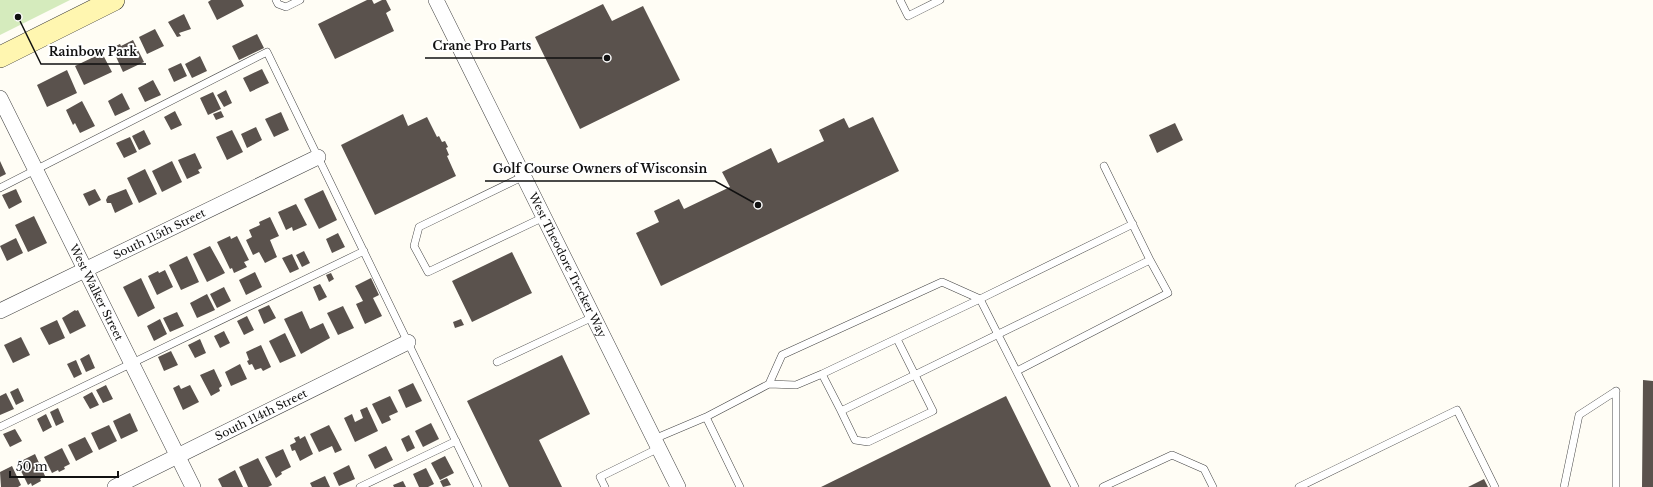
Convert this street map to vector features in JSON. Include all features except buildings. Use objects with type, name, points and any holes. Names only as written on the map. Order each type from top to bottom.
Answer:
[{"type":"street","points":[[0,57],[114,0]]},
{"type":"street","name":"West Theodore Trecker Way","points":[[436,0],[678,487]]},
{"type":"street","name":"West Walker Street","points":[[0,98],[193,487]]},
{"type":"street","name":"South 115th Street","points":[[0,311],[318,157]]},
{"type":"street","name":"South 114th Street","points":[[115,487],[408,342]]},
{"type":"lane","points":[[276,0],[278,4],[286,7],[300,0]]},
{"type":"lane","points":[[900,0],[908,16],[940,0]]},
{"type":"lane","points":[[0,188],[267,52],[478,487]]},
{"type":"lane","points":[[1017,371],[1168,293],[1150,260],[1104,166]]},
{"type":"lane","points":[[524,176],[419,227],[414,246],[428,272],[544,216]]},
{"type":"lane","points":[[605,487],[600,477],[706,417],[769,384],[796,386],[980,299],[1132,224]]},
{"type":"lane","points":[[0,427],[364,251]]},
{"type":"lane","points":[[841,411],[1150,260]]},
{"type":"lane","points":[[769,384],[782,355],[942,282],[980,299],[1075,487]]},
{"type":"lane","points":[[497,362],[594,317]]},
{"type":"lane","points":[[822,374],[855,440],[868,442],[933,411],[897,339]]},
{"type":"lane","points":[[1564,487],[1578,415],[1616,391],[1616,487]]},
{"type":"lane","points":[[1299,487],[1458,410],[1495,487]]},
{"type":"lane","points":[[706,417],[740,487]]},
{"type":"lane","points":[[360,487],[456,441]]},
{"type":"lane","points":[[1103,487],[1172,455],[1204,469],[1213,487]]},
{"type":"green space","points":[[0,0],[70,0],[0,35]]},
{"type":"place","name":"Rainbow Park","points":[[18,17]]},
{"type":"place","name":"Crane Pro Parts","points":[[607,58]]},
{"type":"place","name":"Golf Course Owners of Wisconsin","points":[[758,205]]}]
